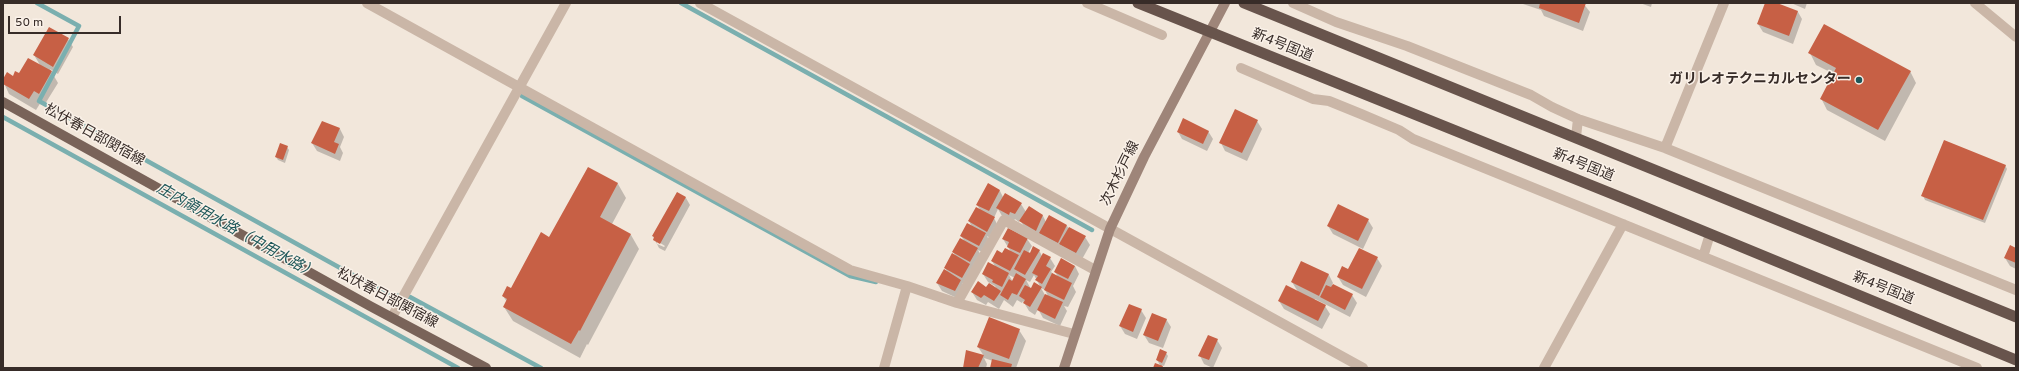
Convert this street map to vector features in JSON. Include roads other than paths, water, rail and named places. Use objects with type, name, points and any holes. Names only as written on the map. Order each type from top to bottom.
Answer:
[{"type":"highway","name":"新4号国道","points":[[1138,3],[1710,234],[2016,360]]},
{"type":"highway","name":"新4号国道","points":[[1244,3],[2016,317]]},
{"type":"main road","name":"次木杉戸線","points":[[1064,368],[1095,270],[1110,229],[1144,157],[1225,3]]},
{"type":"main road","name":"松伏春日部関宿線","points":[[3,102],[370,306],[392,316],[486,368]]},
{"type":"street","points":[[366,3],[850,270],[907,286],[957,303],[1074,334]]},
{"type":"street","points":[[392,316],[566,3]]},
{"type":"street","points":[[700,3],[1363,368]]},
{"type":"street","points":[[1089,3],[1125,21],[1162,35]]},
{"type":"street","points":[[1293,3],[1336,22],[1407,46],[1531,95],[1578,119],[1665,148],[2016,290]]},
{"type":"street","points":[[1665,148],[1724,3]]},
{"type":"street","points":[[1975,3],[2016,37]]},
{"type":"street","points":[[1241,68],[1313,99],[1329,101],[1361,114],[1399,130],[1413,139],[1977,368]]},
{"type":"street","points":[[1576,138],[1578,119]]},
{"type":"street","points":[[957,303],[1004,220],[1095,270]]},
{"type":"street","points":[[1544,368],[1623,224]]},
{"type":"street","points":[[1702,256],[1710,234]]},
{"type":"street","points":[[884,368],[907,286]]},
{"type":"waterway","points":[[37,3],[79,26],[39,101],[389,295],[410,297],[541,368]]},
{"type":"waterway","points":[[681,3],[1092,230]]},
{"type":"waterway","points":[[522,96],[850,276],[876,282]]},
{"type":"waterway","name":"庄内領用水路（中用水路）","points":[[3,117],[458,368]]},
{"type":"place","name":"ガリレオテクニカルセンター","points":[[1859,80]]}]
